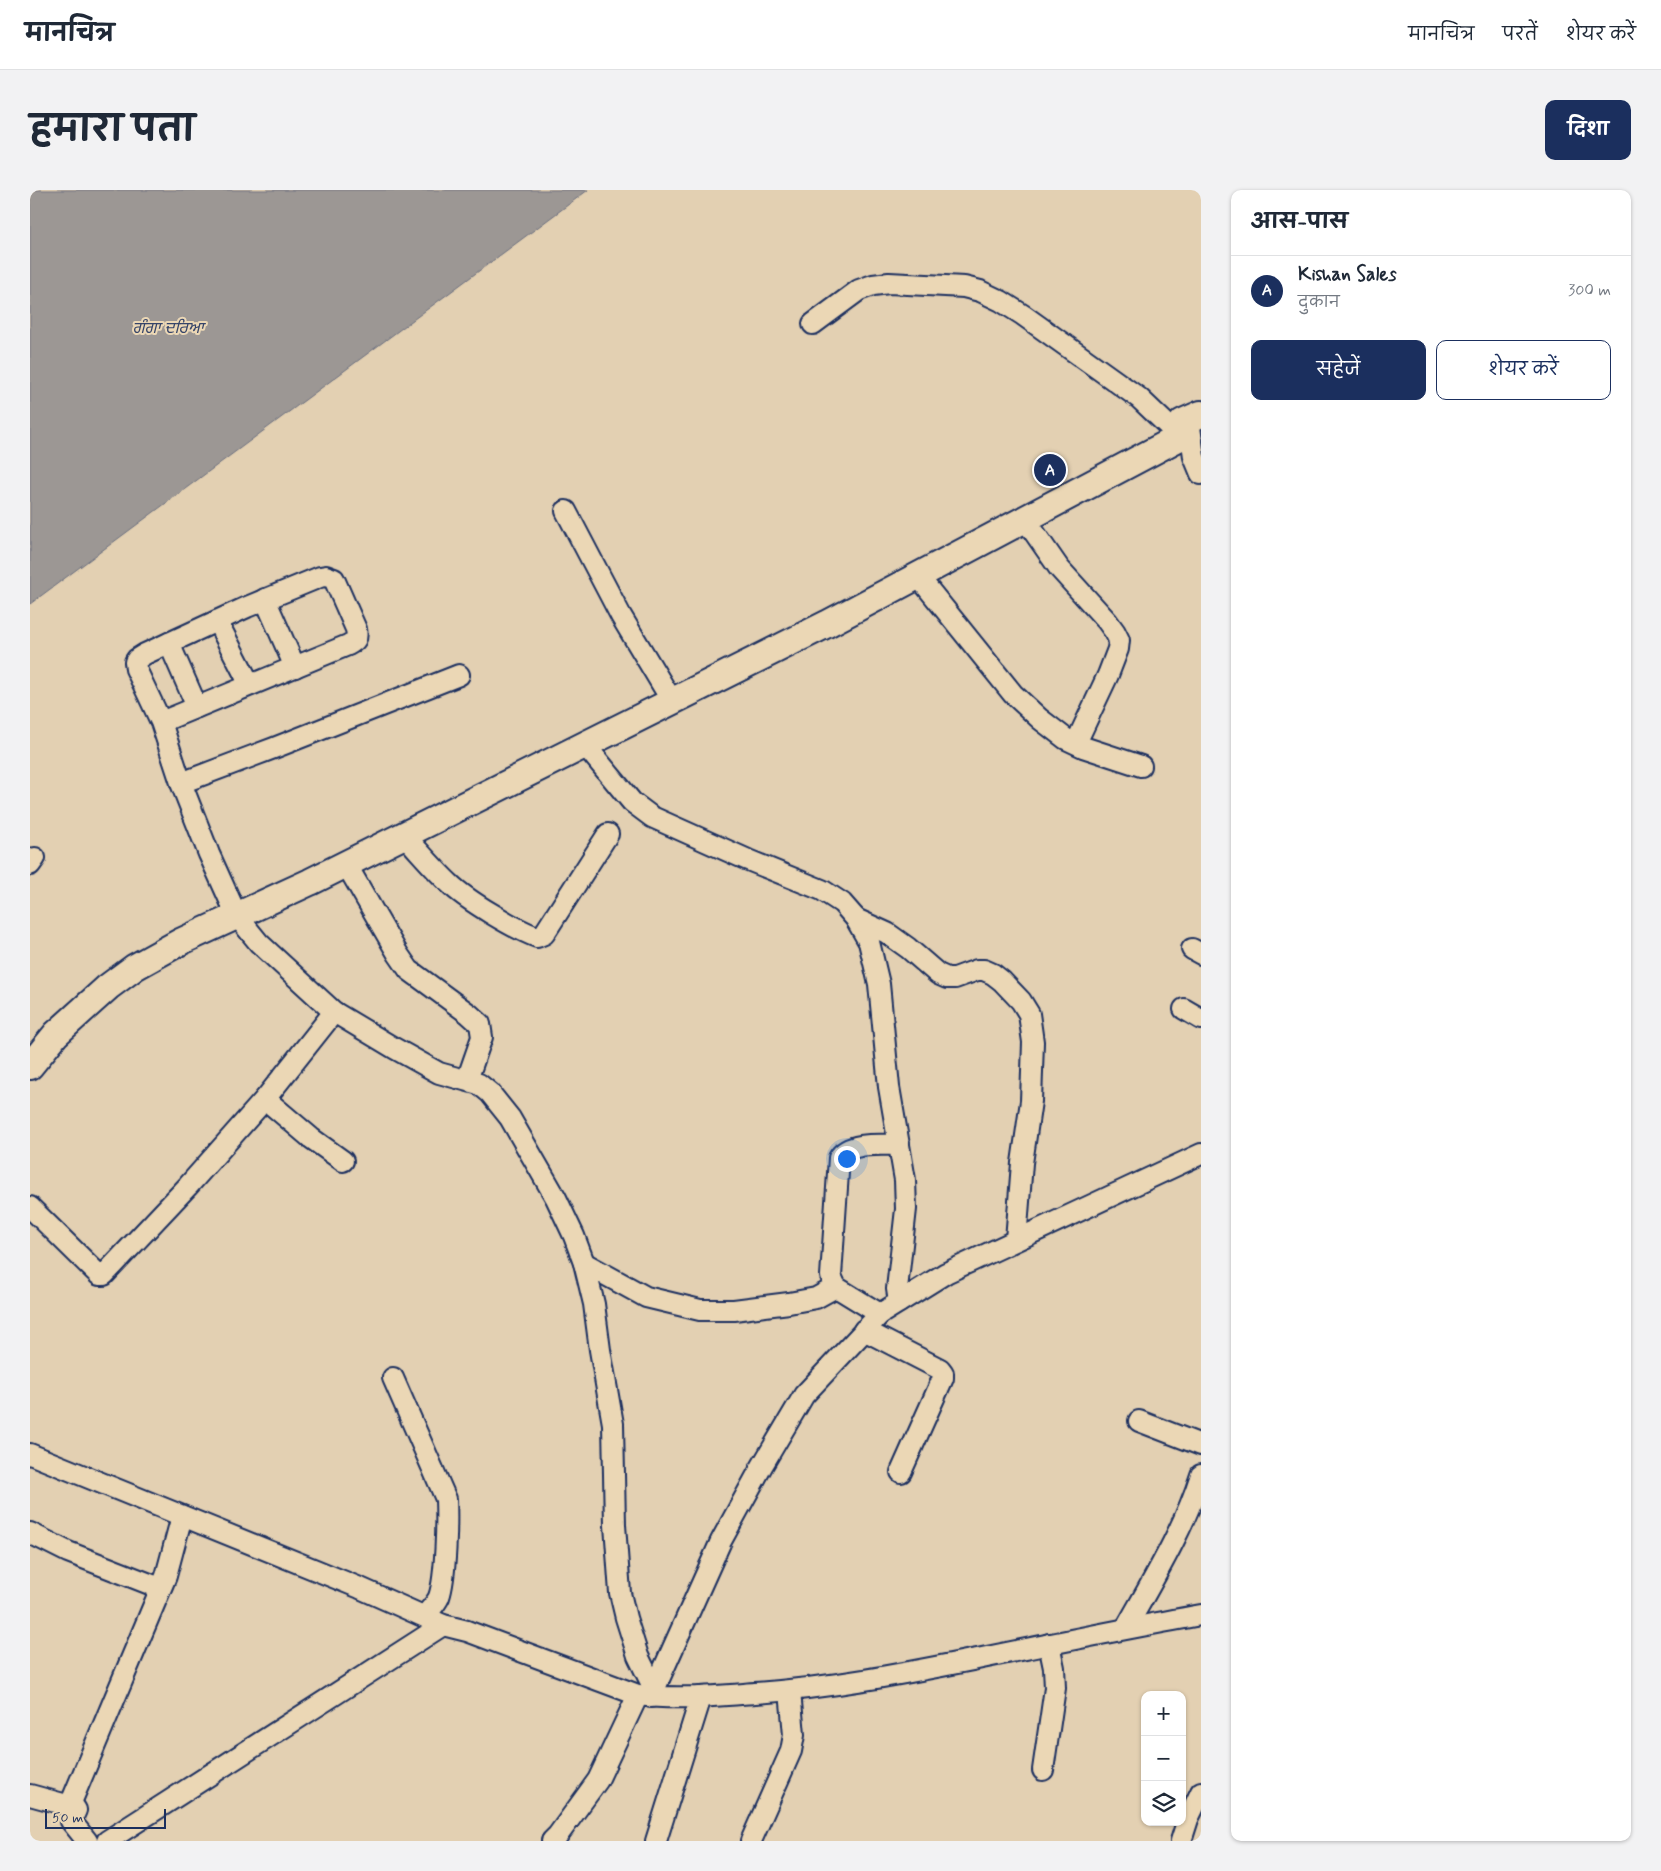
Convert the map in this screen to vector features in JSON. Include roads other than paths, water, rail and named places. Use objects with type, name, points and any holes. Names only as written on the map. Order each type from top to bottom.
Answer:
[{"type":"main road","points":[[30,1066],[56,1034],[108,988],[128,972],[180,942],[346,864],[827,624],[1025,520],[1191,427]]},
{"type":"street","points":[[813,324],[859,290],[873,285],[888,283],[964,288],[980,291],[1001,301],[1023,315],[1139,398],[1191,427],[1194,457],[1201,474]]},
{"type":"street","points":[[566,512],[621,616],[672,701]]},
{"type":"street","points":[[1025,520],[1060,568],[1116,632],[1119,640],[1118,649],[1108,675],[1076,743]]},
{"type":"street","points":[[161,722],[348,646],[356,640],[358,636],[356,629],[334,579],[330,576],[320,577],[169,642],[135,662],[136,669],[161,722],[180,783],[208,854],[236,916],[259,943],[334,1012],[439,1073],[479,1084],[490,1093],[510,1118],[556,1198],[584,1262],[598,1325],[600,1350],[613,1424],[615,1524],[620,1593],[648,1694]]},
{"type":"street","points":[[918,576],[1013,694],[1040,719],[1066,739],[1141,766]]},
{"type":"street","points":[[265,600],[294,667]]},
{"type":"street","points":[[217,621],[250,685]]},
{"type":"street","points":[[169,642],[197,707]]},
{"type":"street","points":[[180,783],[459,675]]},
{"type":"street","points":[[585,744],[632,802],[652,817],[748,860],[822,890],[842,903],[856,919],[868,942],[879,984],[889,1087],[905,1180],[906,1209],[897,1289],[899,1302]]},
{"type":"street","points":[[404,835],[450,884],[493,913],[526,933],[537,937],[544,934],[608,834]]},
{"type":"street","points":[[346,864],[409,970],[480,1024],[482,1037],[467,1080]]},
{"type":"street","points":[[856,919],[887,933],[938,974],[947,978],[955,978],[977,970],[984,970],[993,974],[1002,980],[1022,1001],[1029,1014],[1033,1042],[1031,1101],[1022,1163],[1016,1240]]},
{"type":"street","points":[[30,1207],[99,1275],[104,1275],[188,1186],[265,1099],[334,1012]]},
{"type":"street","points":[[265,1099],[311,1138],[343,1161]]},
{"type":"street","points":[[880,1314],[836,1287],[831,1276],[839,1158],[842,1153],[858,1146],[899,1145]]},
{"type":"street","points":[[552,1841],[598,1780],[648,1694],[721,1541],[804,1395],[864,1330],[880,1314],[946,1273],[1201,1154]]},
{"type":"street","points":[[584,1262],[646,1296],[700,1310],[734,1310],[789,1303],[816,1298],[836,1287]]},
{"type":"street","points":[[864,1330],[940,1368],[943,1373],[943,1378],[901,1472]]},
{"type":"street","points":[[393,1378],[446,1499],[447,1516],[443,1578],[439,1598],[425,1616]]},
{"type":"street","points":[[1139,1421],[1201,1445]]},
{"type":"street","points":[[30,1454],[443,1625],[467,1631],[648,1694],[701,1697],[790,1691],[872,1680],[1126,1628],[1201,1615]]},
{"type":"street","points":[[1126,1628],[1178,1533],[1201,1475]]},
{"type":"street","points":[[70,1805],[166,1576],[182,1516]]},
{"type":"street","points":[[30,1533],[68,1552],[160,1588]]},
{"type":"street","points":[[107,1841],[443,1625]]},
{"type":"street","points":[[1043,1770],[1055,1688],[1054,1668],[1049,1644]]},
{"type":"street","points":[[751,1841],[791,1751],[794,1735],[790,1691]]},
{"type":"street","points":[[656,1841],[701,1697]]},
{"type":"street","points":[[1181,1841],[1188,1819],[1201,1792]]},
{"type":"street","points":[[30,1795],[74,1806],[76,1810],[71,1818],[72,1824],[86,1841]]},
{"type":"water","name":"ਗੰਗਾ ਦਰਿਆ","points":[[30,190],[588,190],[30,604]]},
{"type":"place","name":"Kishan Sales","points":[[1050,470]]}]
